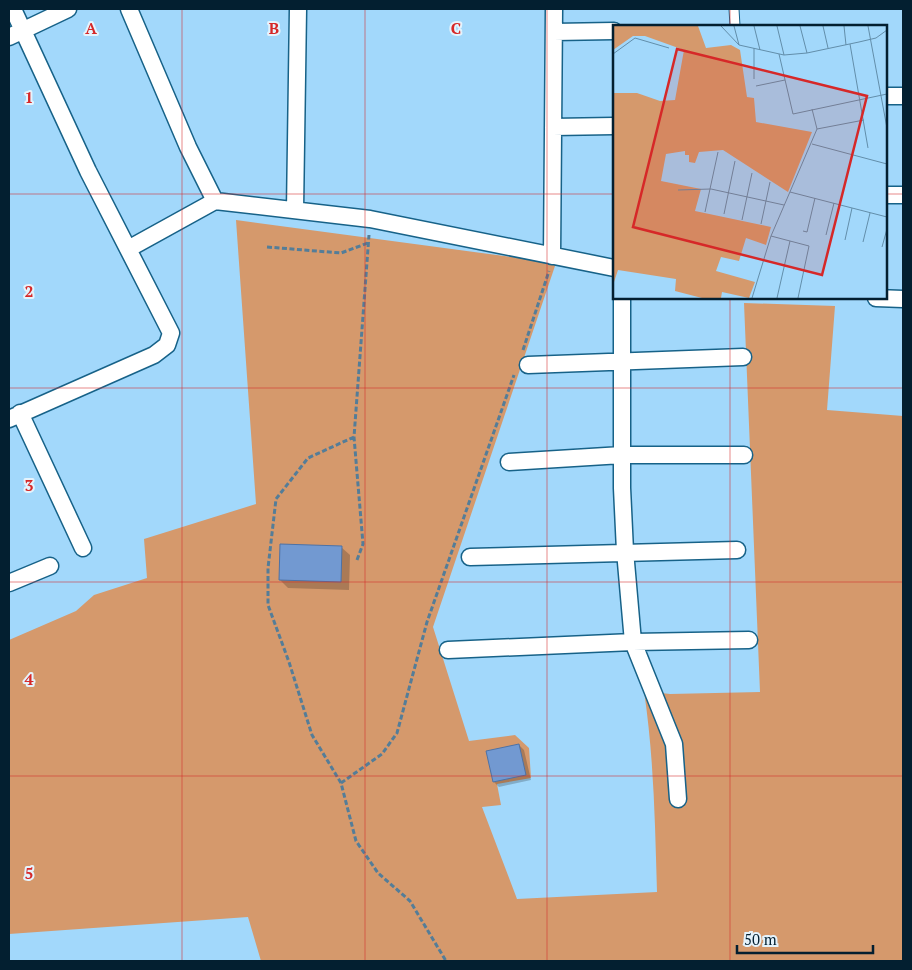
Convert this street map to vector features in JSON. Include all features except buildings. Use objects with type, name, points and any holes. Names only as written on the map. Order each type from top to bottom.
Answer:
[{"type":"street","points":[[13,9],[16,33],[171,333],[167,345],[154,355],[14,416],[83,548]]},
{"type":"street","points":[[16,33],[68,9]]},
{"type":"street","points":[[129,9],[188,147],[215,201]]},
{"type":"street","points":[[295,210],[298,9]]},
{"type":"street","points":[[552,256],[554,9]]},
{"type":"street","points":[[554,32],[613,32]]},
{"type":"street","points":[[887,96],[903,96]]},
{"type":"street","points":[[553,127],[613,126]]},
{"type":"street","points":[[887,195],[903,195]]},
{"type":"street","points":[[128,249],[215,201],[370,219],[613,268]]},
{"type":"street","points":[[887,298],[903,299]]},
{"type":"street","points":[[622,299],[622,456],[625,551],[633,642],[674,744],[678,799]]},
{"type":"street","points":[[522,363],[622,362],[743,357]]},
{"type":"street","points":[[509,462],[622,456],[744,455]]},
{"type":"street","points":[[470,556],[625,551],[737,550]]},
{"type":"street","points":[[9,583],[50,566]]},
{"type":"street","points":[[448,650],[633,642],[749,640]]},
{"type":"lane","points":[[734,9],[735,25]]},
{"type":"path","points":[[357,560],[362,544],[354,437],[370,219]]},
{"type":"path","points":[[267,247],[341,253],[368,244]]},
{"type":"path","points":[[341,782],[382,754],[397,732],[427,622],[522,363],[547,282],[552,256]]},
{"type":"path","points":[[354,437],[308,458],[276,499],[268,568],[268,605],[312,734],[341,782],[356,841],[378,873],[410,901],[446,961]]},
{"type":"shaded area","points":[[236,220],[556,263],[433,627],[469,741],[515,735],[529,748],[531,778],[497,784],[501,805],[482,807],[517,899],[657,892],[652,766],[644,691],[670,694],[760,692],[744,303],[835,306],[827,410],[903,416],[903,961],[261,961],[248,917],[9,934],[9,640],[76,611],[94,595],[147,578],[144,539],[256,504]]}]
